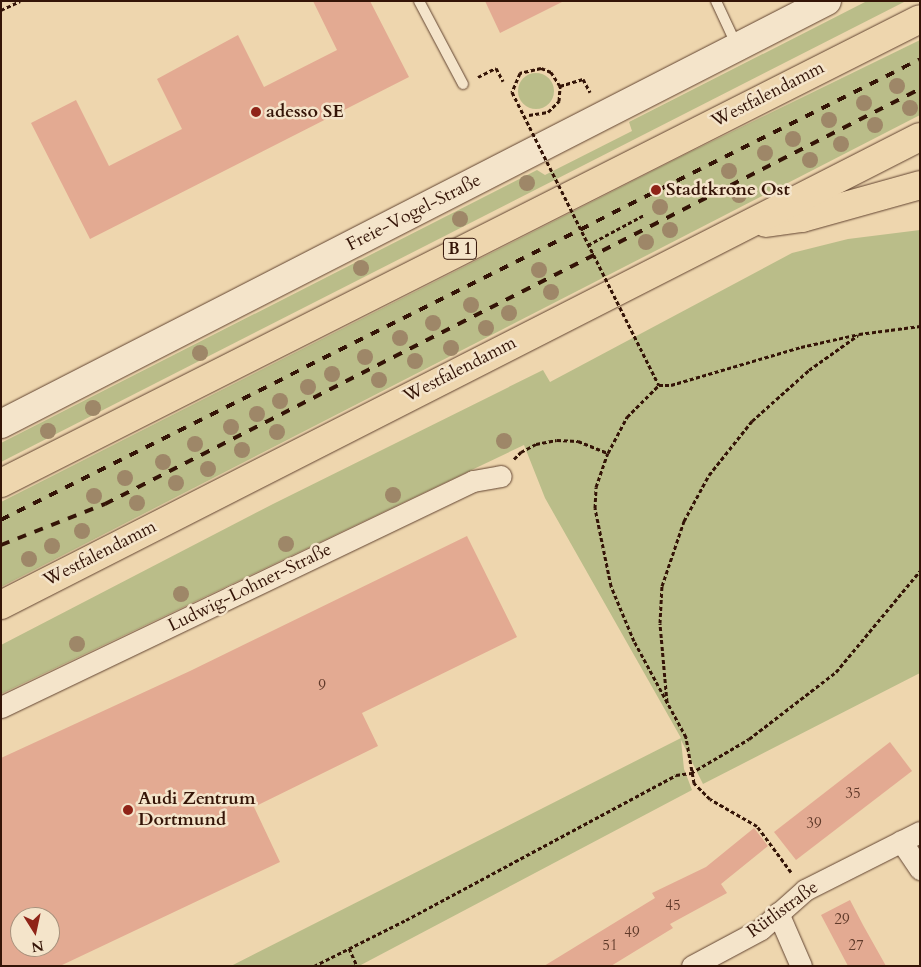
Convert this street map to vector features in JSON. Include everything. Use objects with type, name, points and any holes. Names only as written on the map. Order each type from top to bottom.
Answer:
[{"type":"highway","name":"Westfalendamm","points":[[1,483],[920,19]]},
{"type":"highway","name":"Westfalendamm","points":[[1,604],[920,136]]},
{"type":"highway","points":[[740,228],[802,218],[920,185]]},
{"type":"street","name":"Freie-Vogel-Straße","points":[[1,424],[827,1]]},
{"type":"street","name":"Ludwig-Lohner-Straße","points":[[1,707],[473,481],[501,476]]},
{"type":"street","name":"Rütlistraße","points":[[692,966],[761,929],[805,890],[910,836],[920,869]]},
{"type":"street","points":[[778,913],[801,966]]},
{"type":"lane","points":[[419,1],[463,84]]},
{"type":"lane","points":[[716,1],[737,47]]},
{"type":"path","points":[[1,10],[20,1]]},
{"type":"path","points":[[463,84],[496,68],[503,81]]},
{"type":"path","points":[[529,115],[548,112],[555,107],[560,86],[550,72],[530,68],[515,79],[512,92],[659,385]]},
{"type":"path","points":[[560,86],[583,78],[591,93]]},
{"type":"path","points":[[588,245],[644,215]]},
{"type":"path","points":[[805,890],[757,826],[710,799],[694,783],[686,737],[626,625],[605,565],[594,498],[608,453],[627,417],[659,385],[671,385],[801,347],[860,334],[920,326]]},
{"type":"path","points":[[668,705],[660,623],[662,586],[684,521],[709,475],[752,421],[810,370],[860,334]]},
{"type":"path","points":[[536,444],[567,439],[608,453]]},
{"type":"path","points":[[314,966],[676,774],[691,773],[749,739],[836,672],[920,571]]},
{"type":"path","points":[[349,948],[357,966]]},
{"type":"green space","points":[[867,1],[906,1],[1,462],[1,443],[537,170],[545,175],[632,131],[629,122]]},
{"type":"green space","points":[[920,40],[920,115],[1,587],[1,502],[686,154]]},
{"type":"green space","points":[[536,73],[548,79],[554,91],[548,103],[536,109],[524,103],[518,91],[524,79]]},
{"type":"green space","points":[[920,230],[920,673],[703,784],[681,740],[684,769],[692,790],[359,966],[231,966],[681,738],[545,498],[524,445],[1,694],[1,645],[273,504],[543,370],[550,382],[792,253],[848,239]]},
{"type":"building","name":"adesso SE","points":[[313,1],[370,1],[409,77],[90,239],[31,123],[76,100],[109,166],[182,129],[157,79],[238,35],[264,87],[337,50]]},
{"type":"building","points":[[485,1],[564,1],[500,33]]},
{"type":"building","points":[[467,536],[517,637],[362,713],[378,746],[254,807],[280,862],[60,966],[1,966],[1,758],[190,671]]},
{"type":"building","points":[[890,742],[912,771],[796,860],[774,832]]},
{"type":"building","points":[[754,828],[768,846],[721,884],[727,893],[670,924],[673,928],[611,966],[544,966],[655,898],[652,893],[706,867]]},
{"type":"building","points":[[850,900],[886,966],[848,966],[821,915]]},
{"type":"railway","points":[[1,520],[920,59]]},
{"type":"railway","points":[[1,545],[105,504],[920,89]]},
{"type":"place","name":"adesso SE","points":[[256,112]]},
{"type":"place","name":"Stadtkrone Ost","points":[[656,190]]},
{"type":"place","name":"Audi Zentrum Dortmund","points":[[128,810]]}]
